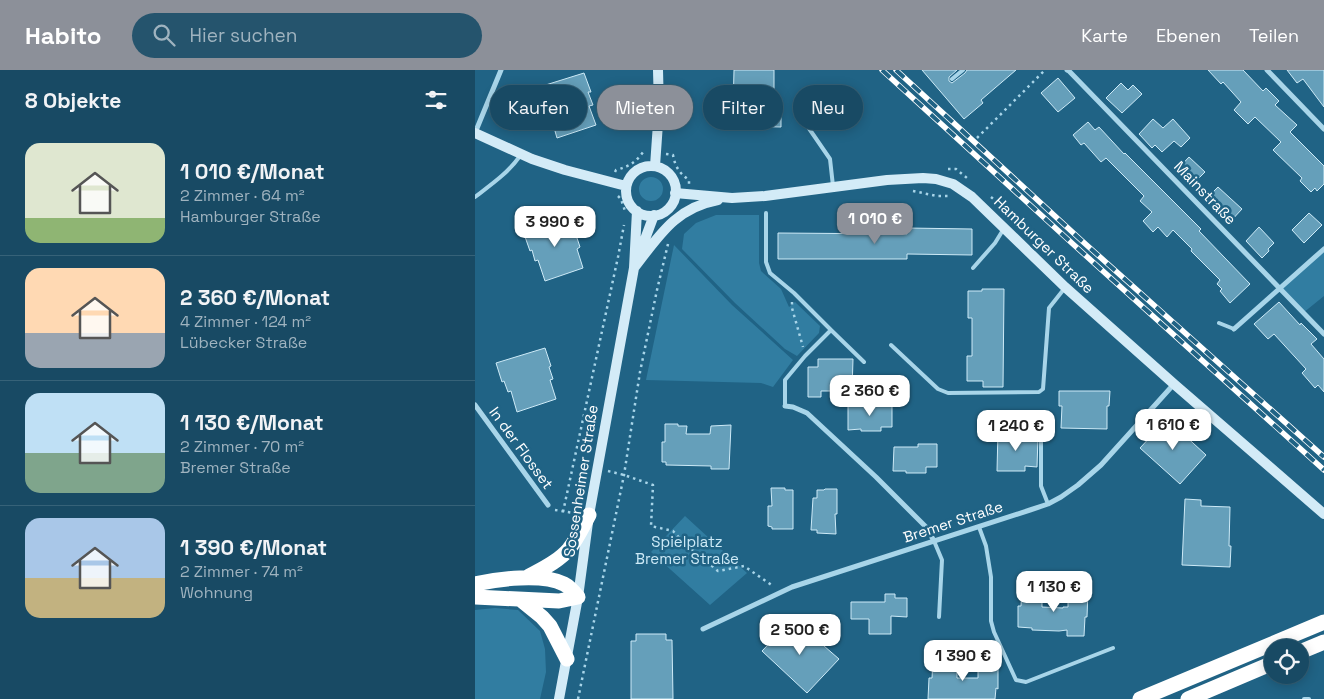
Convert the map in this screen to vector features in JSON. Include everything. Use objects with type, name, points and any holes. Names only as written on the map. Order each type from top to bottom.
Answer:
[{"type":"highway","points":[[526,578],[558,559],[568,550],[577,538],[589,515]]},
{"type":"highway","points":[[475,584],[526,578],[555,581],[564,584],[578,597],[559,601],[475,597]]},
{"type":"highway","points":[[521,600],[542,616],[550,626],[567,658]]},
{"type":"highway","points":[[1140,699],[1324,622]]},
{"type":"highway","points":[[1309,648],[1324,642]]},
{"type":"highway","points":[[1187,699],[1264,668]]},
{"type":"street","points":[[501,70],[475,133],[522,154],[565,170],[626,186],[628,180],[637,170],[648,166],[662,168],[673,179],[675,186],[673,201],[669,208],[662,213],[654,215],[643,214],[637,211]]},
{"type":"street","points":[[655,166],[659,109],[657,70]]},
{"type":"street","name":"Mainstraße","points":[[1067,70],[1324,334]]},
{"type":"street","points":[[1267,70],[1324,129]]},
{"type":"street","name":"Hamburger Straße","points":[[675,193],[732,198],[834,188],[887,180],[923,178],[944,180],[953,184],[972,197],[1065,287],[1324,514]]},
{"type":"street","name":"Sossenheimer Straße","points":[[559,699],[578,597],[597,468],[634,268],[637,211],[627,198],[626,186]]},
{"type":"street","points":[[634,268],[664,230],[684,212],[706,202],[732,198]]},
{"type":"street","name":"Sossenheimer Straße","points":[[634,268],[654,215]]},
{"type":"street","points":[[1234,329],[1324,249]]},
{"type":"street","name":"Bremer Straße","points":[[703,629],[792,587],[1048,504],[1078,485],[1101,465],[1174,384]]},
{"type":"street","name":"In der Flosset","points":[[475,405],[548,505]]},
{"type":"street","points":[[785,406],[807,413],[926,527],[934,541]]},
{"type":"lane","points":[[952,79],[963,70]]},
{"type":"lane","points":[[810,130],[830,159],[834,188]]},
{"type":"lane","points":[[475,197],[502,177],[522,154]]},
{"type":"lane","points":[[766,212],[766,262],[771,273],[864,362]]},
{"type":"lane","points":[[973,268],[995,244],[1004,228]]},
{"type":"lane","points":[[891,345],[938,389],[948,393],[1039,392],[1043,388],[1049,308],[1065,287]]},
{"type":"lane","points":[[1219,323],[1234,329]]},
{"type":"lane","points":[[785,406],[785,380],[805,356],[831,330]]},
{"type":"lane","points":[[1041,442],[1041,486],[1048,504]]},
{"type":"lane","points":[[979,526],[986,546],[991,577],[991,621],[994,632],[1016,680],[1026,682],[1113,648]]},
{"type":"lane","points":[[934,541],[942,560],[939,617]]},
{"type":"lane","points":[[1304,699],[1309,699]]},
{"type":"path","points":[[977,138],[1045,70]]},
{"type":"path","points":[[578,699],[624,474],[657,290],[668,245],[672,238]]},
{"type":"path","points":[[563,512],[614,274]]},
{"type":"path","points":[[794,293],[791,308],[805,356]]},
{"type":"path","points":[[597,468],[624,474],[653,485],[651,526],[673,531],[685,544],[718,570],[744,566],[772,585],[779,593]]},
{"type":"path","points":[[548,505],[556,512],[589,515]]},
{"type":"green space","points":[[651,177],[656,178],[662,184],[662,194],[656,200],[651,201],[646,200],[640,194],[639,189],[640,184],[646,178]]},
{"type":"green space","points":[[716,215],[759,215],[759,263],[761,271],[781,289],[789,307],[795,302],[820,326],[819,333],[797,356],[785,349],[735,303],[682,249],[684,234],[696,223]]},
{"type":"green space","points":[[674,245],[732,305],[793,360],[773,387],[761,383],[646,380]]},
{"type":"green space","points":[[1324,249],[1324,296],[1303,313],[1279,287]]},
{"type":"green space","name":"Spielplatz Bremer Straße","points":[[685,516],[747,573],[710,605],[651,552]]},
{"type":"green space","points":[[495,608],[518,610],[540,631],[545,649],[546,672],[540,699],[475,699],[475,610]]},
{"type":"building","points":[[734,70],[774,70],[774,85],[734,85]]},
{"type":"building","points":[[922,70],[957,70],[949,77],[949,81],[952,83],[967,70],[1016,70],[981,100],[983,103],[964,119]]},
{"type":"building","points":[[1208,70],[1243,70],[1263,91],[1266,88],[1279,101],[1275,105],[1297,125],[1290,132],[1324,166],[1324,184],[1317,191],[1315,188],[1311,192],[1300,181],[1302,178],[1273,150],[1281,142],[1255,117],[1248,124],[1234,110],[1241,102],[1223,82],[1221,84]]},
{"type":"building","points":[[1287,70],[1324,70],[1324,107],[1303,79],[1297,83]]},
{"type":"building","points":[[584,73],[591,92],[588,92],[593,105],[589,106],[596,125],[587,128],[587,85],[546,85]]},
{"type":"building","points":[[1058,78],[1075,98],[1058,112],[1041,93]]},
{"type":"building","points":[[1121,83],[1128,90],[1133,85],[1142,94],[1122,113],[1106,98]]},
{"type":"building","points":[[1153,119],[1163,128],[1173,119],[1190,138],[1181,147],[1174,141],[1162,152],[1155,145],[1152,148],[1139,134]]},
{"type":"building","points":[[1088,122],[1095,130],[1099,127],[1201,229],[1199,231],[1250,284],[1230,303],[1220,291],[1222,289],[1217,284],[1220,280],[1173,230],[1167,237],[1158,227],[1153,232],[1143,221],[1152,212],[1140,201],[1144,196],[1106,158],[1101,162],[1084,143],[1081,145],[1073,135]]},
{"type":"building","points":[[555,130],[581,130],[557,138]]},
{"type":"building","points":[[1189,157],[1205,172],[1192,185],[1176,171]]},
{"type":"building","points":[[1218,187],[1242,209],[1229,223],[1210,205],[1214,201],[1209,196]]},
{"type":"building","points":[[1309,213],[1322,225],[1304,243],[1292,230]]},
{"type":"building","points":[[572,216],[578,234],[576,235],[580,247],[577,249],[583,268],[545,281],[538,260],[535,261],[523,231]]},
{"type":"building","points":[[1259,227],[1274,243],[1262,258],[1246,241]]},
{"type":"building","points":[[907,228],[972,229],[972,255],[907,254],[907,259],[778,259],[778,233],[907,234]]},
{"type":"building","points":[[982,289],[1004,289],[1003,387],[983,387],[983,381],[967,381],[967,356],[972,356],[972,318],[968,318],[968,291],[982,291]]},
{"type":"building","points":[[1279,302],[1300,325],[1301,323],[1317,339],[1311,344],[1324,359],[1324,392],[1318,385],[1315,388],[1302,373],[1306,369],[1274,334],[1268,339],[1254,324]]},
{"type":"building","points":[[545,348],[551,366],[549,367],[553,379],[550,380],[556,399],[517,412],[511,391],[508,392],[504,381],[502,382],[496,363]]},
{"type":"building","points":[[818,359],[853,359],[852,391],[821,391],[821,397],[808,397],[808,367],[818,367]]},
{"type":"building","points":[[1059,391],[1110,391],[1109,406],[1107,406],[1107,429],[1061,428],[1062,406],[1059,406]]},
{"type":"building","points":[[892,403],[892,427],[881,427],[881,431],[848,430],[848,405]]},
{"type":"building","points":[[1167,419],[1206,455],[1180,484],[1140,448]]},
{"type":"building","points":[[665,424],[687,426],[686,434],[710,434],[711,426],[731,425],[729,469],[711,469],[711,466],[666,465],[666,462],[662,462],[662,442],[665,442]]},
{"type":"building","points":[[998,431],[1015,431],[1015,437],[1038,437],[1037,467],[1025,466],[1025,471],[997,471]]},
{"type":"building","points":[[918,444],[937,444],[937,467],[926,467],[926,473],[893,471],[894,447],[918,447]]},
{"type":"building","points":[[771,488],[793,490],[793,529],[772,529],[772,527],[768,526],[768,506],[772,506]]},
{"type":"building","points":[[837,489],[836,534],[817,533],[817,530],[811,530],[813,498],[817,498],[817,490]]},
{"type":"building","points":[[1185,499],[1201,500],[1201,506],[1230,507],[1230,567],[1182,565]]},
{"type":"building","points":[[1022,589],[1042,590],[1042,607],[1063,608],[1068,607],[1068,591],[1088,591],[1084,636],[1067,636],[1067,630],[1032,630],[1032,628],[1018,627],[1018,606],[1021,606]]},
{"type":"building","points":[[885,594],[895,594],[895,598],[907,598],[907,617],[891,616],[891,634],[869,634],[869,619],[851,619],[851,602],[885,602]]},
{"type":"building","points":[[793,619],[839,659],[807,693],[762,651]]},
{"type":"building","points":[[636,634],[666,634],[666,640],[672,640],[673,699],[631,699],[631,641],[636,641]]},
{"type":"building","points":[[933,660],[957,663],[957,678],[978,678],[978,663],[998,663],[998,689],[996,688],[995,699],[928,699],[929,678],[932,678]]},
{"type":"railway","points":[[882,70],[1324,470]]},
{"type":"railway","points":[[896,70],[1081,240],[1324,457]]}]
